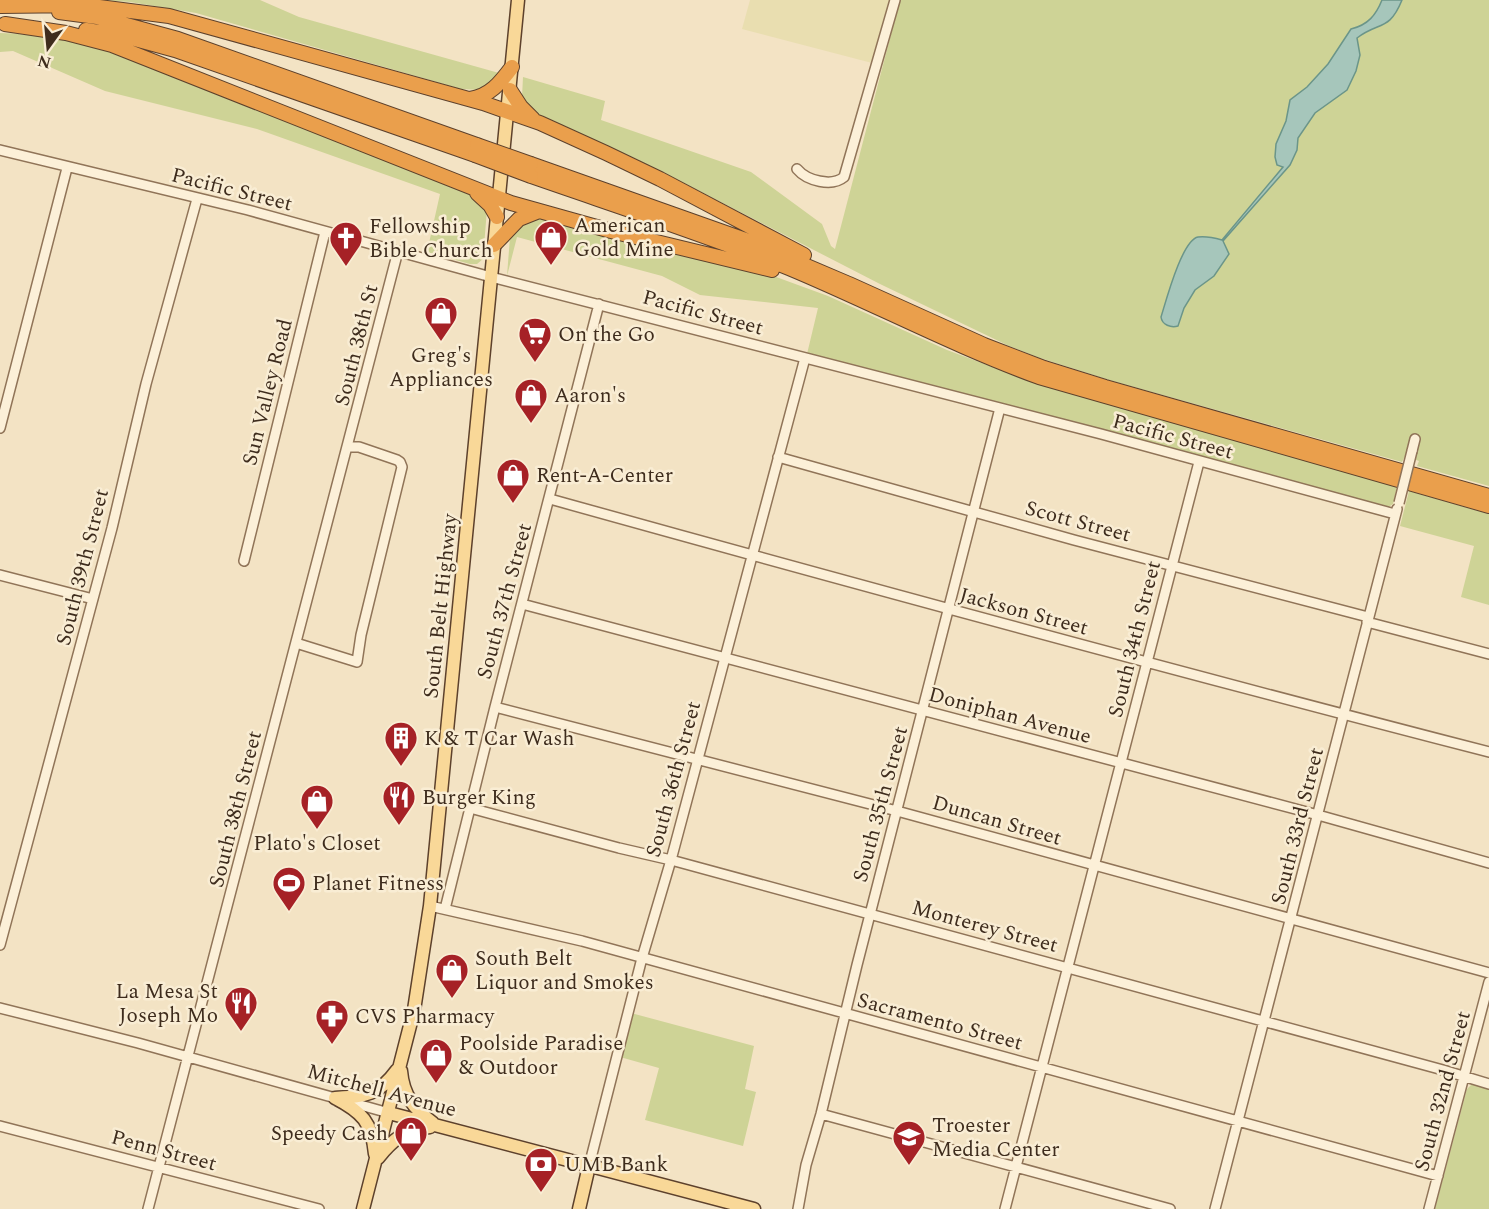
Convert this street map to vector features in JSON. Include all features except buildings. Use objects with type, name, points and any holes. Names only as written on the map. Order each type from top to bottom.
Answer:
[{"type":"highway","points":[[0,7],[84,5],[169,16],[470,99],[540,123],[660,179],[852,278],[882,298]]},
{"type":"highway","points":[[0,7],[97,17],[178,39],[739,249],[844,292],[985,356],[1050,381],[1489,506]]},
{"type":"highway","points":[[3,24],[69,27],[150,42],[476,150]]},
{"type":"highway","points":[[3,24],[66,33],[112,45],[499,199],[762,267],[844,292]]},
{"type":"highway","points":[[470,99],[488,93],[500,83],[512,67]]},
{"type":"highway","points":[[510,90],[525,112],[540,123]]},
{"type":"highway","points":[[531,170],[743,239],[882,298],[984,345],[1065,375],[1489,496]]},
{"type":"highway","points":[[473,189],[490,206],[497,217]]},
{"type":"highway","points":[[494,246],[519,219],[539,211]]},
{"type":"main road","name":"South Belt Highway","points":[[363,1209],[414,1010],[430,906],[518,0]]},
{"type":"main road","points":[[335,1098],[363,1096],[375,1092],[384,1086],[401,1064]]},
{"type":"main road","points":[[401,1064],[403,1087],[407,1097],[413,1106],[438,1126]]},
{"type":"main road","points":[[335,1098],[351,1107],[365,1120],[373,1137],[376,1161]]},
{"type":"main road","name":"Mitchell Avenue","points":[[388,1113],[754,1209]]},
{"type":"main road","points":[[376,1161],[396,1137],[413,1129],[438,1126]]},
{"type":"main road","name":"South 36th Street","points":[[579,1209],[589,1166]]},
{"type":"street","points":[[797,169],[801,174],[820,181],[834,183],[844,177],[895,0]]},
{"type":"street","name":"Pacific Street","points":[[0,150],[1000,408],[1395,514]]},
{"type":"street","points":[[0,428],[67,168]]},
{"type":"street","name":"South 39th Street","points":[[0,945],[93,599],[146,384],[197,199]]},
{"type":"street","name":"Sun Valley Road","points":[[244,561],[325,232]]},
{"type":"street","name":"South 38th St","points":[[349,447],[398,251]]},
{"type":"street","name":"South 37th Street","points":[[446,909],[599,304]]},
{"type":"street","name":"South 36th Street","points":[[589,1166],[642,958],[671,860],[805,358]]},
{"type":"street","name":"South 35th Street","points":[[798,1209],[806,1165],[821,1114],[1000,408]]},
{"type":"street","name":"South 33rd Street","points":[[1215,1209],[1266,1021],[1415,439]]},
{"type":"street","points":[[296,643],[357,662],[402,467],[400,462],[352,446],[349,447]]},
{"type":"street","name":"South 38th Street","points":[[148,1209],[349,447]]},
{"type":"street","name":"Scott Street","points":[[778,457],[1489,654]]},
{"type":"street","name":"South 34th Street","points":[[1005,1209],[1199,462]]},
{"type":"street","name":"Jackson Street","points":[[550,499],[1343,716],[1489,752]]},
{"type":"street","points":[[0,575],[93,599]]},
{"type":"street","name":"Doniphan Avenue","points":[[522,604],[725,656],[1489,863]]},
{"type":"street","name":"Duncan Street","points":[[495,708],[897,811],[1489,973]]},
{"type":"street","name":"Monterey Street","points":[[470,808],[1068,967],[1489,1084]]},
{"type":"street","name":"Sacramento Street","points":[[430,906],[582,941],[1438,1176]]},
{"type":"street","name":"South 32nd Street","points":[[1430,1209],[1489,982]]},
{"type":"street","name":"Mitchell Avenue","points":[[0,1008],[388,1113]]},
{"type":"street","points":[[821,1114],[1170,1209]]},
{"type":"street","name":"Penn Street","points":[[0,1126],[318,1209]]},
{"type":"shaded area","points":[[750,0],[889,0],[872,63],[742,29]]},
{"type":"green space","points":[[102,0],[260,0],[299,17],[499,73],[495,81],[483,90],[461,89],[196,13],[130,2]]},
{"type":"green space","points":[[900,0],[1489,0],[1489,486],[1417,466],[1419,461],[1405,456],[1402,462],[1109,380],[1009,346],[880,284],[666,174],[529,112],[522,97],[523,77],[605,101],[601,120],[751,172],[822,224],[831,246],[835,249]]},
{"type":"green space","points":[[0,33],[53,38],[104,48],[473,195],[487,209],[483,259],[477,264],[470,264],[427,252],[440,194],[257,129],[105,91],[13,51],[0,52]]},
{"type":"green space","points":[[539,216],[768,274],[828,296],[947,350],[1041,385],[1397,486],[1393,504],[1387,508],[807,354],[818,308],[700,295],[662,276],[517,237],[507,276],[510,237],[517,224]]},
{"type":"green space","points":[[1409,491],[1489,514],[1489,605],[1461,597],[1474,546],[1400,526]]},
{"type":"green space","points":[[631,1013],[754,1046],[745,1089],[756,1092],[743,1146],[645,1120],[659,1068],[620,1057]]},
{"type":"green space","points":[[1472,1084],[1489,1089],[1489,1209],[1435,1209],[1467,1089]]},
{"type":"water","points":[[1382,0],[1402,0],[1388,22],[1357,38],[1360,55],[1356,71],[1347,90],[1315,113],[1298,138],[1297,150],[1290,165],[1223,241],[1229,254],[1214,276],[1195,290],[1184,308],[1178,326],[1165,324],[1161,317],[1175,272],[1186,249],[1198,237],[1222,240],[1283,167],[1277,165],[1276,144],[1286,121],[1290,100],[1307,87],[1328,64],[1351,29],[1371,19]]},
{"type":"place","name":"American Gold Mine","points":[[551,266]]},
{"type":"place","name":"Fellowship Bible Church","points":[[346,267]]},
{"type":"place","name":"Greg's Appliances","points":[[441,342]]},
{"type":"place","name":"On the Go","points":[[535,363]]},
{"type":"place","name":"Aaron's","points":[[531,424]]},
{"type":"place","name":"Rent-A-Center","points":[[513,504]]},
{"type":"place","name":"K & T Car Wash","points":[[401,767]]},
{"type":"place","name":"Burger King","points":[[399,826]]},
{"type":"place","name":"Plato's Closet","points":[[317,830]]},
{"type":"place","name":"Planet Fitness","points":[[289,912]]},
{"type":"place","name":"South Belt Liquor and Smokes","points":[[452,999]]},
{"type":"place","name":"La Mesa St Joseph Mo","points":[[241,1032]]},
{"type":"place","name":"CVS Pharmacy","points":[[332,1045]]},
{"type":"place","name":"Poolside Paradise & Outdoor","points":[[436,1084]]},
{"type":"place","name":"Speedy Cash","points":[[411,1162]]},
{"type":"place","name":"Troester Media Center","points":[[909,1166]]},
{"type":"place","name":"UMB Bank","points":[[541,1193]]}]
